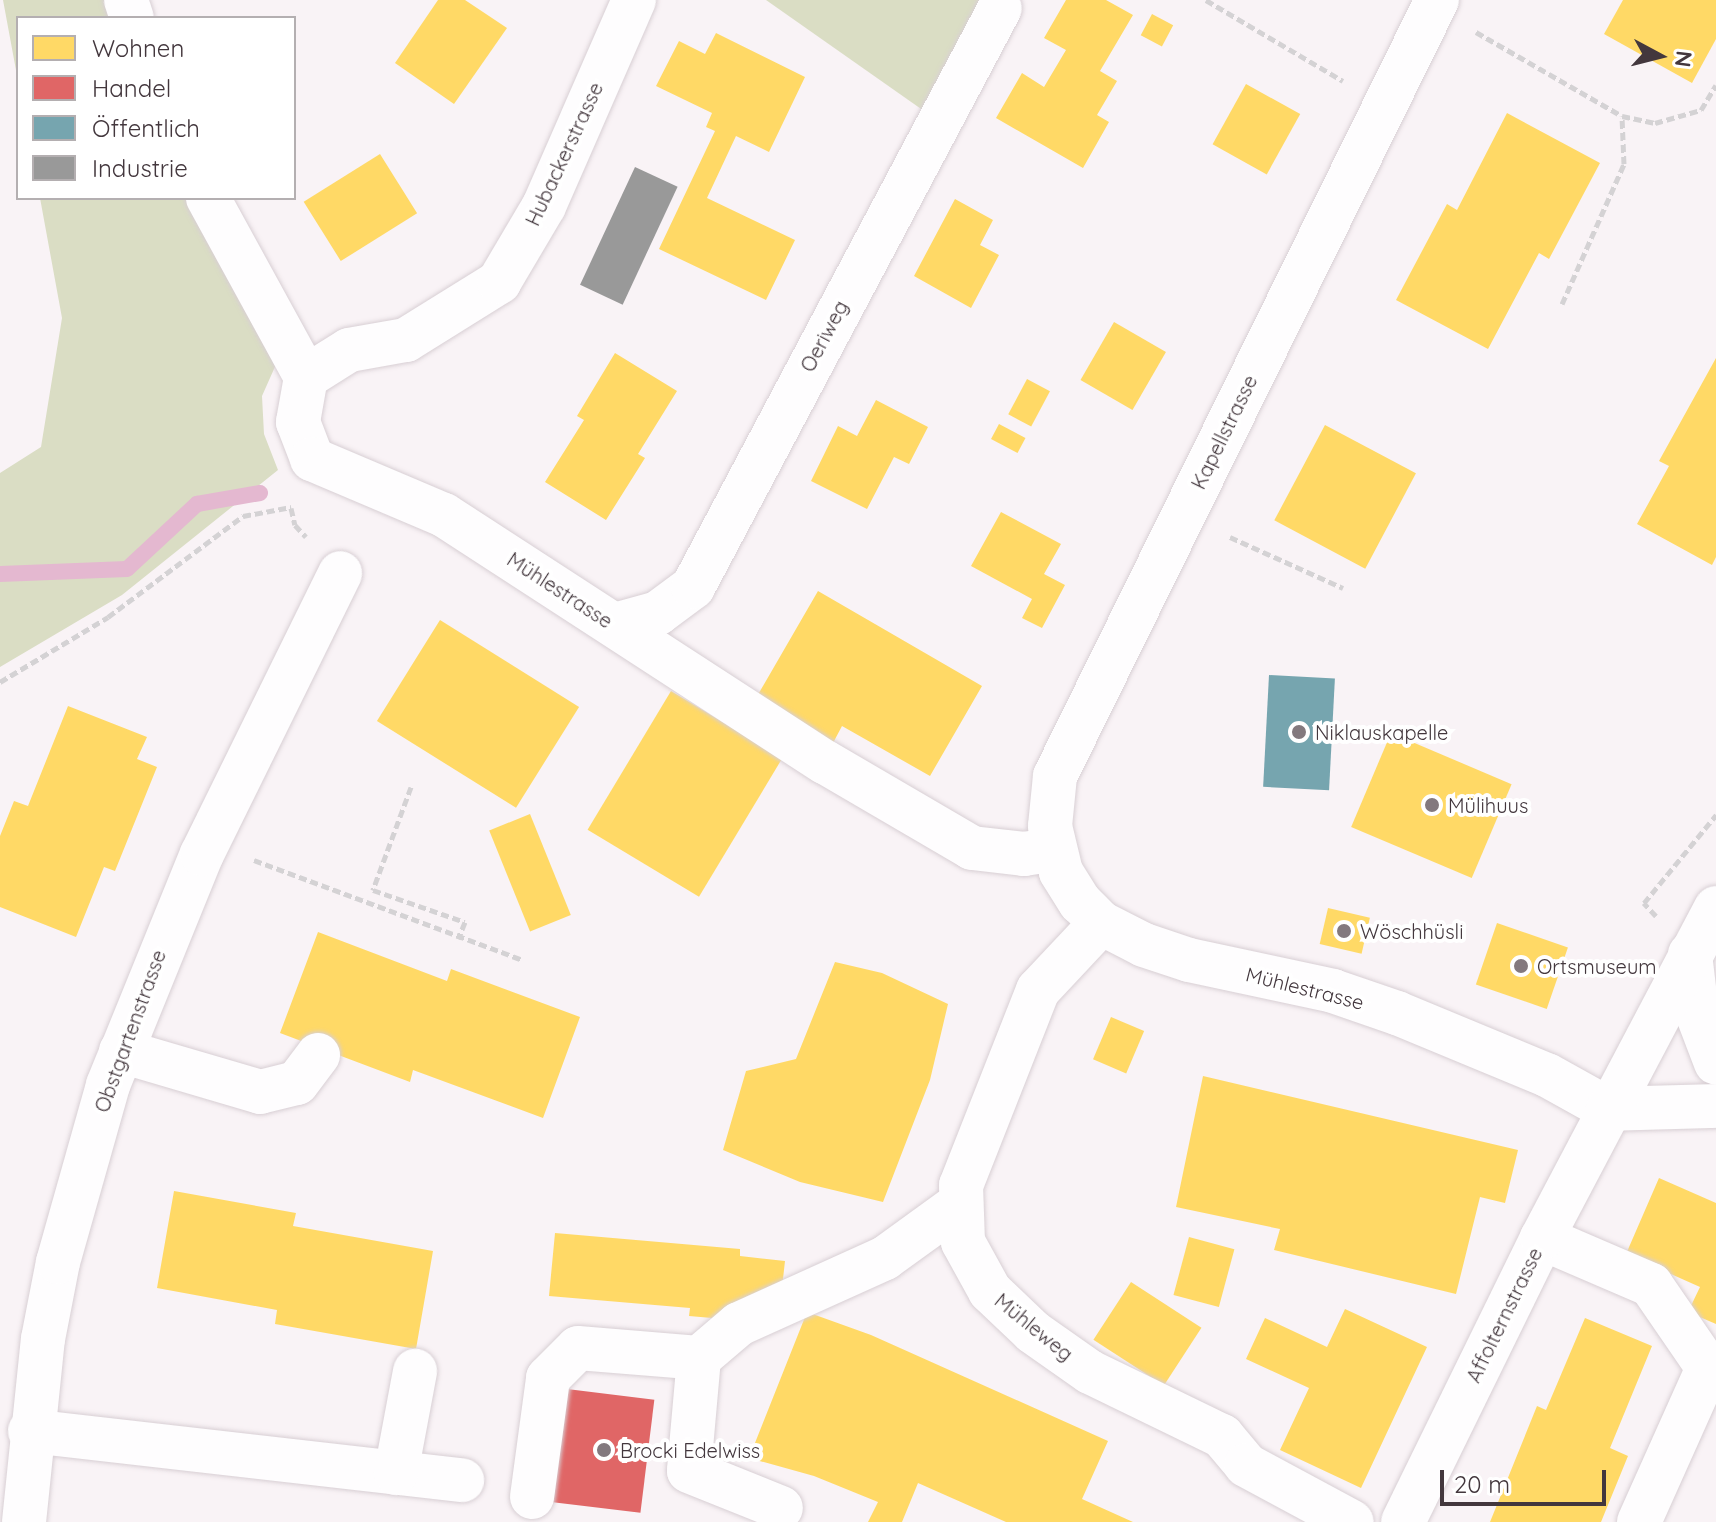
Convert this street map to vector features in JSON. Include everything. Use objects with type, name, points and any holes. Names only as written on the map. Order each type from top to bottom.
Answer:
[{"type":"street","name":"Hubackerstrasse","points":[[306,377],[349,350],[406,340],[499,282],[544,206],[634,0]]},
{"type":"street","name":"Kapellstrasse","points":[[1058,861],[1050,826],[1055,776],[1435,4]]},
{"type":"street","name":"Oeriweg","points":[[615,625],[658,613],[693,587],[1000,8]]},
{"type":"street","points":[[209,200],[306,377],[298,422],[312,459]]},
{"type":"street","name":"Mühlestrasse","points":[[312,459],[444,515],[825,762],[972,848],[1058,861],[1101,923],[1178,957],[1333,991],[1445,1030],[1547,1075],[1608,1109]]},
{"type":"street","name":"Obstgartenstrasse","points":[[24,1522],[30,1431],[58,1262],[121,1051],[202,854],[340,573]]},
{"type":"street","name":"Affolternstrasse","points":[[1403,1522],[1542,1238],[1716,908]]},
{"type":"street","name":"Mühleweg","points":[[1101,923],[1038,990],[961,1185],[963,1242],[990,1291],[1033,1332],[1090,1372],[1222,1436],[1246,1465],[1352,1522]]},
{"type":"street","points":[[1690,954],[1697,1013],[1716,1063]]},
{"type":"street","points":[[121,1051],[260,1092],[297,1083],[318,1055]]},
{"type":"street","points":[[1608,1109],[1716,1106]]},
{"type":"street","points":[[781,1508],[689,1471],[699,1358],[739,1324],[885,1258],[961,1203]]},
{"type":"street","points":[[1542,1238],[1651,1285],[1712,1370],[1639,1522]]},
{"type":"street","points":[[532,1497],[548,1378],[578,1348],[699,1358]]},
{"type":"street","points":[[396,1473],[415,1371]]},
{"type":"street","points":[[30,1431],[462,1480]]},
{"type":"path","points":[[1206,0],[1385,106]]},
{"type":"path","points":[[1435,4],[1622,116],[1655,123],[1701,110],[1716,85]]},
{"type":"path","points":[[1562,304],[1624,164],[1622,116]]},
{"type":"path","points":[[312,459],[291,507],[295,525],[340,573]]},
{"type":"path","points":[[0,682],[108,617],[243,516],[291,507]]},
{"type":"path","points":[[1224,534],[1343,588]]},
{"type":"path","points":[[411,787],[373,890],[465,922],[458,939]]},
{"type":"path","points":[[1644,903],[1716,815]]},
{"type":"path","points":[[248,858],[458,939],[523,960]]},
{"type":"green space","points":[[3,0],[111,0],[116,16],[16,16],[16,70]]},
{"type":"green space","points":[[766,0],[987,0],[924,111]]},
{"type":"green space","points":[[40,200],[195,200],[278,360],[262,396],[264,434],[278,470],[122,595],[0,667],[0,473],[41,447],[62,318]]},
{"type":"building: Wohnen","points":[[438,0],[465,0],[507,28],[454,104],[395,63]]},
{"type":"building: Wohnen","points":[[1066,0],[1106,0],[1133,15],[1100,71],[1117,81],[1097,115],[1109,122],[1083,168],[996,118],[1022,73],[1044,87],[1066,50],[1044,38]]},
{"type":"building: Wohnen","points":[[1623,0],[1716,0],[1716,39],[1692,83],[1604,34]]},
{"type":"building: Wohnen","points":[[1152,14],[1173,25],[1162,46],[1141,35]]},
{"type":"building: Wohnen","points":[[716,33],[805,77],[769,152],[736,136],[707,198],[795,240],[766,300],[659,249],[715,131],[706,127],[712,113],[656,86],[679,41],[705,54]]},
{"type":"building: Wohnen","points":[[1246,84],[1300,114],[1267,174],[1213,144]]},
{"type":"building: Wohnen","points":[[1507,113],[1600,163],[1549,259],[1539,253],[1488,349],[1396,300],[1447,204],[1457,210]]},
{"type":"building: Wohnen","points":[[380,154],[417,213],[341,261],[304,202]]},
{"type":"building: Wohnen","points":[[955,199],[993,220],[980,245],[999,255],[971,308],[914,276]]},
{"type":"building: Wohnen","points":[[1114,322],[1166,352],[1132,410],[1080,380]]},
{"type":"building: Wohnen","points":[[615,353],[677,391],[638,454],[645,458],[606,520],[545,482],[584,420],[577,416]]},
{"type":"building: Wohnen","points":[[1716,358],[1716,557],[1712,565],[1637,524],[1669,466],[1659,461]]},
{"type":"building: Wohnen","points":[[1027,379],[1050,391],[1031,427],[1008,414]]},
{"type":"building: Wohnen","points":[[876,400],[928,427],[909,464],[894,457],[867,509],[811,481],[838,426],[857,436]]},
{"type":"building: Wohnen","points":[[999,424],[1025,438],[1018,453],[991,439]]},
{"type":"building: Wohnen","points":[[1325,425],[1416,473],[1365,569],[1274,520]]},
{"type":"building: Wohnen","points":[[1001,512],[1061,544],[1044,574],[1065,585],[1042,628],[1022,618],[1032,599],[971,566]]},
{"type":"building: Wohnen","points":[[818,591],[982,686],[930,776],[842,726],[833,743],[756,698]]},
{"type":"building: Wohnen","points":[[440,620],[579,707],[516,808],[377,721]]},
{"type":"building: Wohnen","points":[[671,691],[782,758],[699,897],[588,830]]},
{"type":"building: Wohnen","points":[[68,706],[147,737],[137,759],[157,767],[115,871],[104,867],[76,937],[0,907],[0,836],[14,801],[28,806]]},
{"type":"building: Wohnen","name":"Mülihuus","points":[[1391,733],[1512,784],[1472,878],[1351,827]]},
{"type":"building: Wohnen","points":[[530,814],[571,915],[530,932],[489,830]]},
{"type":"building: Wohnen","name":"Wöschhüsli","points":[[1328,908],[1370,918],[1362,954],[1320,944]]},
{"type":"building: Wohnen","name":"Ortsmuseum","points":[[1497,923],[1568,947],[1547,1009],[1476,984]]},
{"type":"building: Wohnen","points":[[318,932],[447,981],[451,969],[580,1017],[543,1118],[413,1070],[410,1082],[280,1033]]},
{"type":"building: Wohnen","points":[[835,962],[882,973],[948,1004],[930,1080],[883,1202],[800,1182],[723,1150],[746,1071],[796,1059]]},
{"type":"building: Wohnen","points":[[1111,1017],[1144,1031],[1126,1073],[1093,1059]]},
{"type":"building: Wohnen","points":[[1203,1076],[1518,1150],[1505,1203],[1480,1197],[1456,1294],[1274,1250],[1280,1229],[1176,1207]]},
{"type":"building: Wohnen","points":[[1659,1178],[1716,1203],[1716,1324],[1688,1312],[1700,1287],[1626,1254]]},
{"type":"building: Wohnen","points":[[174,1191],[296,1213],[293,1226],[433,1251],[416,1349],[275,1324],[277,1310],[157,1288]]},
{"type":"building: Wohnen","points":[[555,1233],[740,1249],[740,1256],[785,1261],[782,1288],[735,1320],[689,1316],[690,1308],[549,1296]]},
{"type":"building: Wohnen","points":[[1189,1237],[1234,1249],[1219,1307],[1173,1295]]},
{"type":"building: Wohnen","points":[[1131,1282],[1201,1328],[1164,1386],[1093,1340]]},
{"type":"building: Wohnen","points":[[1345,1309],[1427,1347],[1361,1488],[1280,1450],[1309,1388],[1246,1359],[1265,1318],[1327,1347]]},
{"type":"building: Wohnen","points":[[807,1312],[871,1335],[1108,1441],[1082,1499],[1133,1522],[1006,1522],[918,1483],[902,1522],[868,1522],[878,1502],[814,1476],[749,1458]]},
{"type":"building: Wohnen","points":[[1585,1318],[1652,1346],[1610,1448],[1628,1456],[1601,1522],[1490,1522],[1537,1406],[1546,1410]]},
{"type":"building: Handel","name":"Brocki Edelwiss","points":[[567,1389],[654,1400],[640,1513],[553,1502]]},
{"type":"building: Öffentlich","name":"Niklauskapelle","points":[[1269,675],[1335,678],[1329,790],[1263,787]]},
{"type":"building: Industrie","points":[[635,167],[678,187],[623,305],[580,285]]},
{"type":"waterway","points":[[0,574],[127,569],[197,504],[260,493]]},
{"type":"place","name":"Niklauskapelle","points":[[1299,732]]},
{"type":"place","name":"Mülihuus","points":[[1432,805]]},
{"type":"place","name":"Wöschhüsli","points":[[1344,931]]},
{"type":"place","name":"Ortsmuseum","points":[[1521,966]]},
{"type":"place","name":"Brocki Edelwiss","points":[[604,1450]]}]
